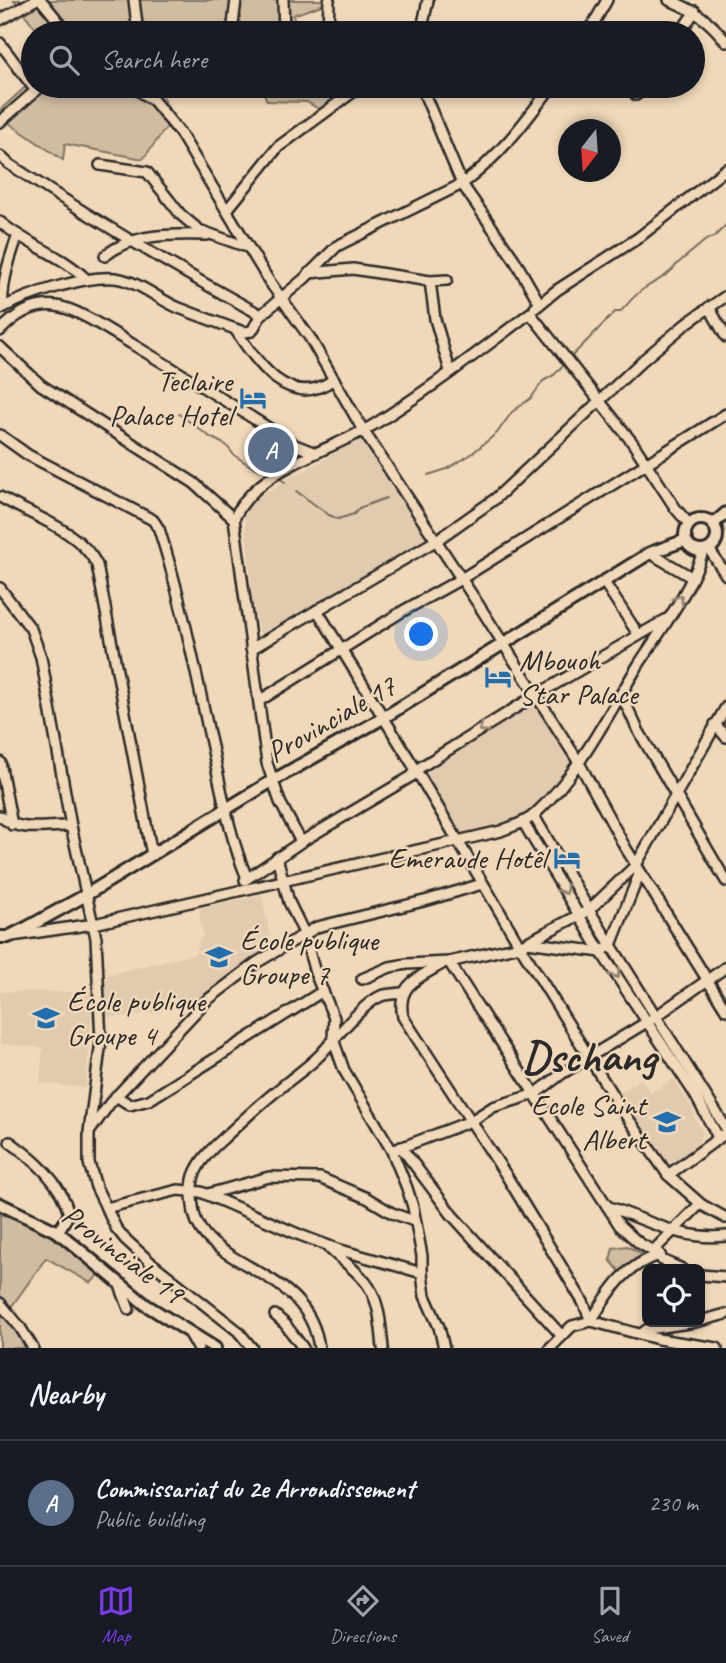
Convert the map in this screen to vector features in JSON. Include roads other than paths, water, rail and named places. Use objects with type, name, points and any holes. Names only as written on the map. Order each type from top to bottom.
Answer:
[{"type":"main road","points":[[713,524],[726,513]]},
{"type":"main road","points":[[701,519],[713,524],[717,538],[706,550],[690,546],[685,532],[689,524],[701,519]]},
{"type":"main road","name":"Provinciale 17","points":[[4,937],[86,895],[272,781],[383,719],[650,553],[686,540]]},
{"type":"main road","name":"Provinciale 19","points":[[0,1204],[58,1232],[146,1305],[215,1348]]},
{"type":"street","points":[[0,20],[35,0]]},
{"type":"street","points":[[41,0],[58,21]]},
{"type":"street","points":[[134,0],[137,21]]},
{"type":"street","points":[[233,21],[236,0]]},
{"type":"street","points":[[283,0],[284,21]]},
{"type":"street","points":[[328,21],[329,0]]},
{"type":"street","points":[[424,21],[428,0]]},
{"type":"street","points":[[595,21],[607,0]]},
{"type":"street","points":[[669,0],[708,20],[726,42]]},
{"type":"street","points":[[688,21],[695,11]]},
{"type":"street","points":[[0,43],[21,68]]},
{"type":"street","points":[[0,122],[27,98]]},
{"type":"street","points":[[150,98],[167,116],[228,210],[247,247],[279,297],[310,338],[363,430],[437,540],[578,761],[638,869],[726,1010]]},
{"type":"street","points":[[228,210],[278,147],[345,98]]},
{"type":"street","points":[[426,98],[462,184],[514,259],[540,304]]},
{"type":"street","points":[[18,235],[4,262],[1,308],[86,279],[115,278],[134,284],[177,307],[244,332],[252,331],[261,315],[279,297],[337,246],[462,184],[480,171],[510,141],[543,98]]},
{"type":"street","points":[[0,156],[20,172],[128,241],[261,315]]},
{"type":"street","points":[[100,164],[147,172],[181,215],[199,230],[247,247]]},
{"type":"street","points":[[233,519],[256,490],[313,452],[376,424],[530,313],[557,290],[638,238],[726,169]]},
{"type":"street","points":[[0,222],[18,235],[58,256],[86,279]]},
{"type":"street","points":[[105,256],[128,241],[179,234],[212,235]]},
{"type":"street","points":[[309,273],[353,270],[429,281],[447,280]]},
{"type":"street","points":[[429,281],[435,319],[450,371]]},
{"type":"street","points":[[251,649],[437,540],[495,499],[643,360],[726,296]]},
{"type":"street","points":[[0,331],[18,314],[30,309],[55,306],[69,310],[131,344],[295,445],[313,452]]},
{"type":"street","points":[[709,307],[726,337]]},
{"type":"street","points":[[530,313],[601,401],[689,524]]},
{"type":"street","points":[[235,329],[260,365],[280,383],[310,391],[325,386],[334,379]]},
{"type":"street","points":[[0,347],[41,385],[194,483],[233,519],[247,604],[264,744],[272,781],[289,822],[301,842]]},
{"type":"street","points":[[259,701],[726,414]]},
{"type":"street","points":[[0,435],[28,455],[153,520],[159,529],[208,727],[225,810],[236,851],[247,878]]},
{"type":"street","points":[[295,445],[297,462]]},
{"type":"street","points":[[0,497],[76,540],[90,551],[97,565],[152,855]]},
{"type":"street","points":[[4,937],[94,924],[501,831],[523,822],[534,816],[578,761],[668,618],[706,550],[726,575]]},
{"type":"street","points":[[650,553],[691,578]]},
{"type":"street","points":[[604,582],[638,634]]},
{"type":"street","points":[[0,588],[31,629],[41,657],[71,826],[94,924],[101,1041],[89,1132],[89,1163],[96,1187],[125,1239],[238,1331],[252,1348]]},
{"type":"street","points":[[317,610],[416,770],[482,884],[524,944],[618,1104],[668,1175],[700,1204],[726,1218]]},
{"type":"street","points":[[236,890],[247,878],[277,857],[412,776],[416,770],[535,696],[668,618]]},
{"type":"street","points":[[621,694],[638,730],[726,881]]},
{"type":"street","points":[[524,944],[601,951],[611,945],[638,869],[674,794],[726,706]]},
{"type":"street","points":[[715,724],[726,737]]},
{"type":"street","points":[[0,762],[12,825]]},
{"type":"street","points":[[0,816],[21,828],[71,826]]},
{"type":"street","points":[[534,816],[611,945],[694,1093],[724,1133],[668,1175]]},
{"type":"street","points":[[523,822],[601,951],[651,1019]]},
{"type":"street","points":[[277,857],[289,902],[304,933],[334,1018],[333,1039],[344,1070],[397,1149],[452,1215],[562,1336]]},
{"type":"street","points":[[362,979],[390,967],[447,962],[524,944],[580,916],[638,869]]},
{"type":"street","points":[[89,1132],[116,1096],[206,1001],[256,963],[317,927],[482,884]]},
{"type":"street","points":[[319,1348],[310,1316],[301,1302],[215,1244],[204,1233],[195,1216],[194,1173],[204,1158],[278,1089],[305,1069],[333,1039],[381,996],[402,993],[418,979],[447,962]]},
{"type":"street","points":[[447,962],[620,1226],[639,1243],[660,1255]]},
{"type":"street","points":[[397,1149],[471,1121],[493,1107],[535,1094],[726,967]]},
{"type":"street","points":[[116,1096],[130,1105],[149,1100],[323,991]]},
{"type":"street","points":[[402,993],[401,1008],[407,1025],[471,1121],[583,1302],[592,1321]]},
{"type":"street","points":[[10,1142],[37,1161],[65,1200],[69,1214],[58,1232]]},
{"type":"street","points":[[397,1149],[413,1207],[422,1256],[425,1296],[439,1327],[444,1348]]},
{"type":"street","points":[[208,1194],[269,1177],[320,1178],[414,1221]]},
{"type":"street","points":[[106,1208],[178,1190],[208,1194],[262,1221],[325,1244],[422,1273]]},
{"type":"street","points":[[671,1264],[662,1260],[655,1249],[700,1204]]},
{"type":"street","points":[[607,1206],[671,1231],[708,1238],[726,1236]]},
{"type":"street","points":[[325,1244],[347,1267],[360,1275],[370,1288],[383,1348]]},
{"type":"street","points":[[592,1321],[623,1276],[640,1261],[660,1255]]},
{"type":"street","points":[[705,1275],[726,1277]]},
{"type":"street","points":[[118,1281],[129,1309]]},
{"type":"street","points":[[0,1303],[33,1348]]},
{"type":"street","points":[[705,1319],[726,1314]]},
{"type":"street","points":[[275,1315],[303,1348]]},
{"type":"street","points":[[550,1348],[572,1326],[592,1321],[641,1334],[717,1348]]},
{"type":"street","points":[[641,1334],[648,1329],[660,1327]]},
{"type":"street","points":[[189,1332],[198,1348]]},
{"type":"waterway","points":[[569,359],[615,312],[620,312],[638,293],[667,275],[726,225]]},
{"type":"waterway","points":[[428,475],[447,469],[497,433],[512,412],[531,398],[543,381],[554,375],[565,363]]},
{"type":"waterway","points":[[179,414],[210,437],[226,445],[234,455],[249,465],[269,473]]},
{"type":"waterway","points":[[277,477],[285,482]]},
{"type":"waterway","points":[[296,491],[338,519],[386,498]]},
{"type":"place","name":"Teclaire Palace Hotel","points":[[253,398]]},
{"type":"place","name":"Commissariat du 2e Arrondissement","points":[[271,450]]},
{"type":"place","name":"Mbouoh Star Palace","points":[[498,677]]},
{"type":"place","name":"Emeraude Hotêl","points":[[567,858]]},
{"type":"place","name":"École publique Groupe 7","points":[[219,957]]},
{"type":"place","name":"École publique Groupe 4","points":[[46,1018]]},
{"type":"place","name":"Ecole Saint Albert","points":[[667,1122]]},
{"type":"district","name":"Dschang","points":[[589,1056]]}]
